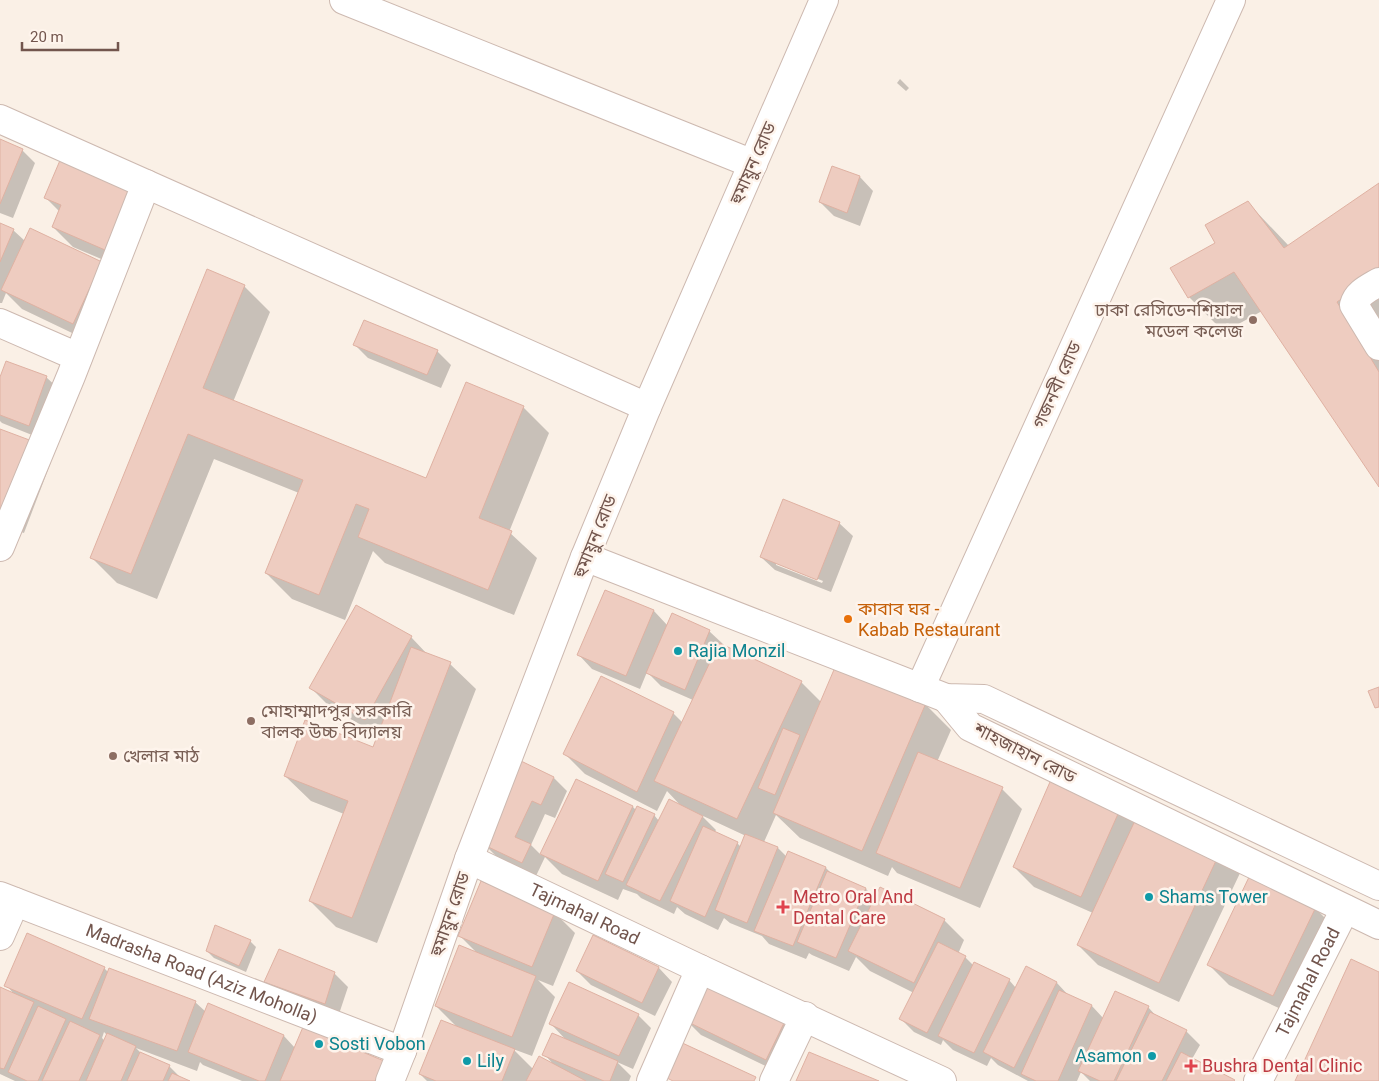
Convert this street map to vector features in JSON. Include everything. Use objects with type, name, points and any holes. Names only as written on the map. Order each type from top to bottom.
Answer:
[{"type":"street","points":[[344,0],[753,164]]},
{"type":"street","name":"হুমায়ুন রোড","points":[[390,1081],[402,1052],[469,859],[585,557],[647,407],[824,0]]},
{"type":"street","name":"গজনবী রোড","points":[[920,688],[1231,0]]},
{"type":"street","points":[[0,119],[647,407]]},
{"type":"street","points":[[2,539],[78,356],[146,184]]},
{"type":"street","points":[[1379,282],[1356,298],[1354,305],[1379,346]]},
{"type":"street","points":[[0,324],[78,356]]},
{"type":"street","points":[[585,557],[946,698]]},
{"type":"street","name":"শাহজাহান রোড","points":[[946,698],[984,699],[1379,886]]},
{"type":"street","name":"শাহজাহান রোড","points":[[946,698],[970,727],[1379,925]]},
{"type":"street","name":"Tajmahal Road","points":[[469,859],[942,1081]]},
{"type":"street","points":[[0,936],[8,899]]},
{"type":"street","name":"Madrasha Road (Aziz Moholla)","points":[[8,899],[402,1052]]},
{"type":"street","name":"Tajmahal Road","points":[[1258,1081],[1345,909]]},
{"type":"street","points":[[651,1081],[700,969]]},
{"type":"street","points":[[774,1081],[805,1016]]},
{"type":"building","points":[[0,139],[23,149],[0,204]]},
{"type":"building","points":[[61,158],[131,188],[105,250],[52,227],[61,205],[44,198]]},
{"type":"building","points":[[832,166],[860,176],[847,213],[819,202]]},
{"type":"building","points":[[1379,183],[1379,273],[1337,302],[1379,372],[1379,487],[1234,272],[1188,298],[1170,268],[1215,243],[1205,225],[1248,201],[1284,248]]},
{"type":"building","points":[[0,223],[14,229],[0,262]]},
{"type":"building","points":[[30,228],[102,262],[73,324],[1,290]]},
{"type":"building","points":[[207,269],[245,285],[203,388],[426,478],[466,382],[524,406],[479,518],[512,531],[488,590],[358,537],[369,509],[356,504],[319,595],[265,573],[303,480],[188,434],[131,574],[90,558]]},
{"type":"building","points":[[364,320],[438,350],[427,375],[353,345]]},
{"type":"building","points":[[6,361],[47,376],[29,426],[0,415],[0,377]]},
{"type":"building","points":[[0,429],[32,441],[0,513]]},
{"type":"building","points":[[783,499],[840,522],[817,580],[760,557]]},
{"type":"building","points":[[605,590],[654,610],[626,676],[577,655]]},
{"type":"building","points":[[356,605],[412,636],[365,720],[309,688]]},
{"type":"building","name":"Rajia Monzil","points":[[672,613],[710,630],[685,690],[646,673]]},
{"type":"building","points":[[719,643],[802,681],[737,819],[654,781]]},
{"type":"building","points":[[411,647],[451,662],[352,918],[309,901],[348,801],[284,776],[305,720],[373,747]]},
{"type":"building","points":[[836,665],[926,703],[862,851],[773,813]]},
{"type":"building","points":[[601,676],[674,712],[637,792],[563,754]]},
{"type":"building","points":[[1379,687],[1379,707],[1375,708],[1368,691]]},
{"type":"building","points":[[783,728],[800,735],[775,795],[758,788]]},
{"type":"building","points":[[918,752],[1003,787],[960,888],[876,853]]},
{"type":"building","points":[[521,761],[554,777],[541,805],[532,801],[515,837],[531,844],[522,863],[482,844]]},
{"type":"building","points":[[1053,775],[1122,805],[1081,897],[1013,867]]},
{"type":"building","points":[[576,779],[633,806],[598,881],[540,854]]},
{"type":"building","points":[[669,799],[703,816],[660,901],[626,885]]},
{"type":"building","points":[[637,806],[655,814],[623,882],[605,874]]},
{"type":"building","name":"Shams Tower","points":[[1139,812],[1221,850],[1159,983],[1077,945]]},
{"type":"building","points":[[703,826],[738,842],[705,917],[670,901]]},
{"type":"building","points":[[745,834],[778,847],[747,923],[715,910]]},
{"type":"building","points":[[788,851],[826,867],[793,946],[754,931]]},
{"type":"building","points":[[827,871],[866,888],[836,958],[797,942]]},
{"type":"building","points":[[1250,875],[1316,907],[1273,996],[1207,965]]},
{"type":"building","points":[[481,881],[555,912],[532,967],[458,936]]},
{"type":"building","points":[[880,887],[945,919],[914,983],[848,951]]},
{"type":"building","points":[[215,925],[251,940],[239,966],[206,951]]},
{"type":"building","points":[[27,933],[105,967],[82,1019],[4,986]]},
{"type":"building","points":[[593,935],[659,967],[642,1003],[576,971]]},
{"type":"building","points":[[938,942],[966,956],[927,1033],[899,1019]]},
{"type":"building","points":[[459,945],[536,976],[512,1037],[435,1006]]},
{"type":"building","points":[[279,949],[335,972],[325,1004],[264,982]]},
{"type":"building","points":[[1351,959],[1379,972],[1379,1081],[1295,1081]]},
{"type":"building","points":[[974,962],[1010,979],[974,1053],[938,1036]]},
{"type":"building","points":[[1026,966],[1057,982],[1014,1068],[983,1052]]},
{"type":"building","points":[[109,968],[196,1001],[177,1051],[89,1019]]},
{"type":"building","points":[[569,982],[639,1014],[619,1056],[549,1024]]},
{"type":"building","points":[[704,985],[784,1023],[766,1060],[686,1021]]},
{"type":"building","points":[[0,987],[34,1002],[4,1069],[0,1068]]},
{"type":"building","points":[[1059,990],[1092,1005],[1058,1081],[1036,1081],[1021,1074]]},
{"type":"building","points":[[1115,991],[1149,1006],[1114,1081],[1100,1081],[1078,1071]]},
{"type":"building","points":[[208,1003],[284,1035],[265,1081],[259,1081],[188,1052]]},
{"type":"building","points":[[38,1006],[66,1019],[38,1081],[27,1081],[8,1072]]},
{"type":"building","name":"Asamon","points":[[1150,1012],[1187,1030],[1162,1081],[1116,1081]]},
{"type":"building","name":"Lily","points":[[441,1020],[515,1049],[502,1081],[436,1081],[419,1074]]},
{"type":"building","points":[[70,1021],[100,1035],[79,1081],[42,1081]]},
{"type":"building","name":"Sosti Vobon","points":[[303,1027],[384,1061],[375,1081],[280,1081]]},
{"type":"building","points":[[107,1033],[136,1046],[121,1081],[86,1081]]},
{"type":"building","points":[[552,1033],[618,1061],[610,1081],[604,1081],[542,1055]]},
{"type":"building","points":[[678,1041],[756,1077],[754,1081],[673,1081],[661,1075]]},
{"type":"building","points":[[140,1052],[170,1065],[163,1081],[127,1081]]},
{"type":"building","points":[[809,1052],[879,1081],[796,1081]]},
{"type":"building","name":"Bushra Dental Clinic","points":[[1181,1052],[1235,1080],[1166,1081]]},
{"type":"building","points":[[539,1056],[586,1081],[526,1081]]},
{"type":"building","points":[[172,1073],[190,1081],[168,1081]]},
{"type":"place","name":"ঢাকা রেসিডেনশিয়াল মডেল কলেজ","points":[[1253,320]]},
{"type":"place","name":"কাবাব ঘর - Kabab Restaurant","points":[[848,619]]},
{"type":"place","name":"Rajia Monzil","points":[[678,651]]},
{"type":"place","name":"মোহাম্মাদপুর সরকারি বালক উচ্চ বিদ্যালয়","points":[[251,721]]},
{"type":"place","name":"খেলার মাঠ","points":[[113,756]]},
{"type":"place","name":"Shams Tower","points":[[1149,897]]},
{"type":"place","name":"Metro Oral And Dental Care","points":[[783,907]]},
{"type":"place","name":"Sosti Vobon","points":[[319,1044]]},
{"type":"place","name":"Asamon","points":[[1152,1056]]},
{"type":"place","name":"Lily","points":[[467,1061]]},
{"type":"place","name":"Bushra Dental Clinic","points":[[1191,1066]]}]
